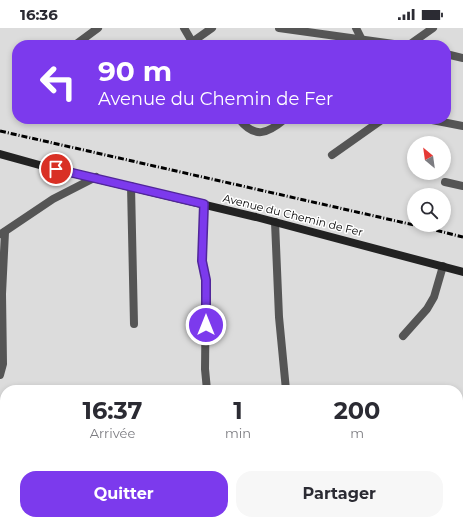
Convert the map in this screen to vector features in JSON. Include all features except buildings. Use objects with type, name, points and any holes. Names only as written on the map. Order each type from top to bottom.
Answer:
[{"type":"street","points":[[82,40],[98,28]]},
{"type":"street","points":[[184,28],[190,40]]},
{"type":"street","points":[[197,40],[212,28]]},
{"type":"street","points":[[279,28],[362,40]]},
{"type":"street","points":[[356,28],[362,40]]},
{"type":"street","points":[[416,40],[433,28]]},
{"type":"street","points":[[451,55],[463,58]]},
{"type":"street","points":[[244,124],[249,130],[255,133],[272,128],[278,124]]},
{"type":"street","points":[[332,154],[376,124]]},
{"type":"street","points":[[451,124],[463,126]]},
{"type":"street","name":"Avenue du Chemin de Fer","points":[[0,154],[43,166],[96,177],[275,222],[463,272]]},
{"type":"street","points":[[0,375],[3,364],[2,233],[53,199],[96,177]]},
{"type":"street","points":[[445,182],[463,186]]},
{"type":"street","points":[[131,186],[134,324]]},
{"type":"street","points":[[204,204],[202,261],[206,280],[205,369],[207,385]]},
{"type":"street","points":[[275,222],[278,317],[285,385]]},
{"type":"street","points":[[403,336],[427,309],[434,297],[443,266]]},
{"type":"shaded area","points":[[0,28],[463,28],[463,385],[0,385]]},
{"type":"railway","points":[[0,131],[407,223]]},
{"type":"railway","points":[[443,232],[463,237]]},
{"type":"route","points":[[56,169],[160,192],[204,204],[202,261],[206,280],[206,325]]}]
